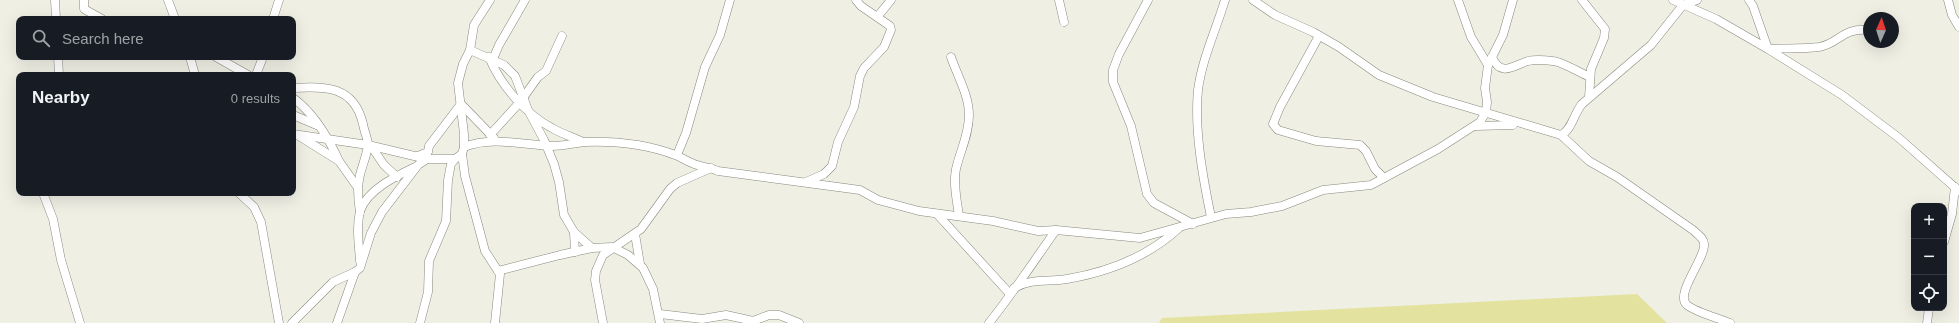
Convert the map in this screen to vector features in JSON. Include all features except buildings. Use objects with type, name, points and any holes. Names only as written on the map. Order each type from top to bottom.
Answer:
[{"type":"street","points":[[55,0],[56,16]]},
{"type":"street","points":[[84,0],[84,9],[97,16]]},
{"type":"street","points":[[168,0],[174,16]]},
{"type":"street","points":[[274,16],[279,0]]},
{"type":"street","points":[[490,0],[474,25],[470,50],[463,64],[458,83],[461,104],[460,153],[465,176],[485,251],[500,276],[495,323]]},
{"type":"street","points":[[525,0],[491,58],[496,72],[522,100],[546,145],[559,182],[564,215],[574,232],[592,248]]},
{"type":"street","points":[[677,155],[686,133],[705,67],[720,35],[730,0]]},
{"type":"street","points":[[803,183],[824,174],[832,166],[838,142],[854,108],[860,76],[864,68],[884,47],[891,30],[890,26],[878,16],[864,8],[856,0]]},
{"type":"street","points":[[878,16],[891,0]]},
{"type":"street","points":[[1059,0],[1064,22]]},
{"type":"street","points":[[1148,0],[1119,54],[1113,70],[1114,82],[1131,126],[1146,194],[1154,203],[1193,224]]},
{"type":"street","points":[[1210,217],[1199,141],[1198,91],[1209,46],[1225,0]]},
{"type":"street","points":[[1253,0],[1275,15],[1319,36],[1353,56],[1366,67],[1379,75],[1433,97],[1486,112],[1523,125],[1561,135],[1589,161],[1617,177],[1693,230],[1702,238],[1704,245],[1703,252],[1691,276],[1684,294],[1684,300],[1687,305],[1696,310],[1730,323]]},
{"type":"street","points":[[1458,0],[1471,37],[1488,65]]},
{"type":"street","points":[[420,323],[428,292],[429,261],[446,221],[448,180],[451,164],[460,153],[475,143],[498,141],[562,146],[583,142],[629,143],[650,147],[677,155],[699,166],[712,168],[718,171],[860,190],[869,196],[897,206],[937,214],[993,221],[1038,231],[1056,230],[1140,238],[1180,228],[1210,217],[1282,206],[1323,190],[1367,186],[1438,149],[1476,126],[1486,112],[1487,102],[1485,88],[1488,65],[1503,35],[1513,0]]},
{"type":"street","points":[[1582,0],[1605,29],[1604,38],[1592,63],[1589,97]]},
{"type":"street","points":[[1673,0],[1716,20],[1768,49],[1842,95],[1899,138],[1957,189],[1945,239]]},
{"type":"street","points":[[1561,135],[1569,129],[1578,108],[1589,97],[1651,45],[1683,5],[1696,0]]},
{"type":"street","points":[[1749,0],[1753,6],[1768,49]]},
{"type":"street","points":[[1948,0],[1952,15],[1959,27]]},
{"type":"street","points":[[1768,49],[1820,47],[1850,31],[1863,29]]},
{"type":"street","points":[[490,135],[522,100],[538,77],[546,71],[562,36]]},
{"type":"street","points":[[1319,36],[1280,107],[1273,124],[1278,130],[1316,142],[1360,145],[1366,151],[1375,169],[1384,178]]},
{"type":"street","points":[[470,50],[504,65],[515,76],[522,100]]},
{"type":"street","points":[[951,56],[965,94],[969,114],[966,139],[956,169],[955,179],[959,216]]},
{"type":"street","points":[[1492,57],[1494,62],[1500,68],[1508,69],[1535,60],[1551,60],[1590,77]]},
{"type":"street","points":[[58,60],[59,72]]},
{"type":"street","points":[[191,60],[194,72]]},
{"type":"street","points":[[221,60],[243,72]]},
{"type":"street","points":[[257,72],[262,60]]},
{"type":"street","points":[[296,88],[320,86],[334,90],[348,97],[356,105],[361,114],[369,145],[384,165],[397,177]]},
{"type":"street","points":[[296,100],[306,108],[319,126],[328,139],[339,161],[358,188]]},
{"type":"street","points":[[461,104],[490,135],[498,141]]},
{"type":"street","points":[[418,156],[428,152],[429,146],[461,104]]},
{"type":"street","points":[[528,110],[551,128],[583,142]]},
{"type":"street","points":[[296,116],[319,126]]},
{"type":"street","points":[[1476,126],[1494,124],[1523,125]]},
{"type":"street","points":[[296,135],[369,145],[427,159]]},
{"type":"street","points":[[296,136],[339,161]]},
{"type":"street","points":[[357,270],[360,212],[358,188],[359,177],[369,145]]},
{"type":"street","points":[[360,212],[363,205],[375,191],[427,159],[460,153]]},
{"type":"street","points":[[337,323],[371,233],[398,189],[418,165]]},
{"type":"street","points":[[603,323],[595,280],[599,262],[603,255],[612,247],[635,234],[646,223],[670,189],[688,177],[712,168]]},
{"type":"street","points":[[44,196],[57,231],[61,260],[80,323]]},
{"type":"street","points":[[242,196],[254,207],[261,222],[279,323]]},
{"type":"street","points":[[937,214],[1012,291]]},
{"type":"street","points":[[1012,291],[1030,281],[1067,279],[1114,268],[1147,252],[1180,228]]},
{"type":"street","points":[[989,323],[1003,307],[1012,291],[1056,230]]},
{"type":"street","points":[[574,232],[575,252]]},
{"type":"street","points":[[635,234],[640,264],[653,289],[660,314],[660,323]]},
{"type":"street","points":[[498,271],[592,248],[612,247],[628,255],[640,264]]},
{"type":"street","points":[[292,323],[333,282],[357,270]]},
{"type":"street","points":[[1927,323],[1929,311]]},
{"type":"street","points":[[660,314],[702,320],[726,315],[753,322],[768,315],[785,317],[798,323]]},
{"type":"green space","points":[[1637,294],[1667,323],[1159,323],[1162,318]]}]
